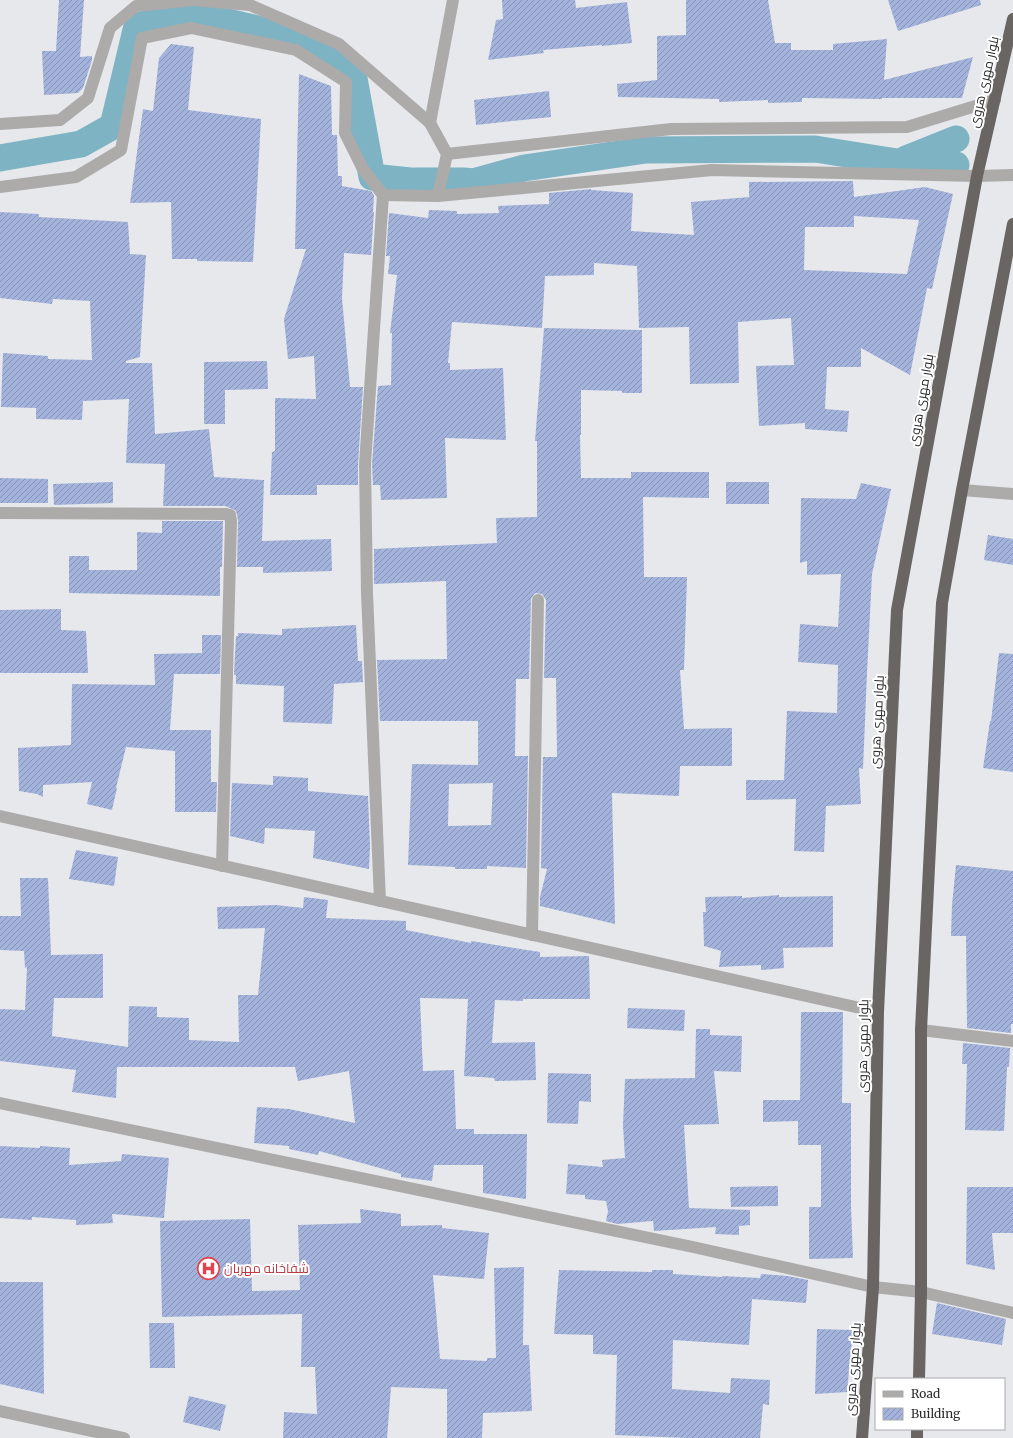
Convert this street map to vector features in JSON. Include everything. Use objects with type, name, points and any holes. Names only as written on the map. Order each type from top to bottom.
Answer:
[{"type":"highway","name":"بلوار مهری هروی","points":[[862,1438],[873,1287],[878,1012],[897,610],[977,176],[1013,19]]},
{"type":"highway","points":[[919,1378],[921,1292],[921,1030],[942,603],[1013,224]]},
{"type":"street","points":[[0,124],[60,120],[88,98],[110,28],[136,6],[194,0],[250,3],[339,44],[430,123],[447,154],[438,196]]},
{"type":"street","points":[[430,123],[453,0]]},
{"type":"street","points":[[0,187],[76,177],[121,150],[142,38],[191,28],[296,50],[346,82],[345,133],[363,169],[383,195],[365,464],[367,593],[380,901]]},
{"type":"street","points":[[447,154],[671,129],[906,127],[994,100]]},
{"type":"street","points":[[383,195],[438,196],[712,170],[977,176],[1013,174]]},
{"type":"street","points":[[962,490],[1013,494]]},
{"type":"street","points":[[0,514],[230,515],[222,866]]},
{"type":"street","points":[[532,935],[538,600]]},
{"type":"street","points":[[0,816],[878,1012]]},
{"type":"street","points":[[921,1030],[1013,1041]]},
{"type":"street","points":[[0,1103],[693,1247],[873,1287],[921,1292],[1013,1313]]},
{"type":"street","points":[[0,1411],[124,1438]]},
{"type":"building","points":[[59,0],[84,0],[80,57],[92,56],[92,60],[83,88],[78,93],[44,95],[42,51],[56,51]]},
{"type":"building","points":[[502,0],[575,0],[576,8],[627,2],[632,43],[543,50],[544,53],[488,60],[496,20],[503,19]]},
{"type":"building","points":[[686,0],[768,0],[775,43],[791,43],[791,50],[833,50],[833,44],[887,39],[884,80],[973,57],[962,98],[802,98],[802,102],[768,103],[768,100],[719,102],[719,99],[618,97],[617,84],[657,80],[657,36],[686,35]]},
{"type":"building","points":[[888,0],[980,0],[981,5],[898,31]]},
{"type":"building","points":[[171,44],[194,47],[188,110],[261,119],[253,262],[172,259],[171,202],[130,203],[143,109],[153,111],[159,58]]},
{"type":"building","points":[[299,74],[331,86],[332,135],[337,135],[338,176],[342,176],[342,186],[371,191],[374,195],[371,255],[344,253],[342,298],[350,387],[363,387],[358,485],[317,485],[317,495],[270,495],[272,452],[275,451],[275,398],[316,399],[314,356],[288,359],[284,319],[306,249],[295,249]]},
{"type":"building","points":[[549,91],[551,117],[476,125],[474,100]]},
{"type":"building","points":[[853,181],[854,197],[925,187],[953,194],[932,289],[927,288],[910,375],[861,348],[861,367],[827,367],[825,409],[849,411],[847,432],[805,429],[805,423],[759,426],[756,366],[794,365],[791,318],[738,322],[739,383],[690,384],[689,327],[639,328],[637,266],[594,263],[594,275],[545,276],[542,328],[452,322],[448,363],[450,363],[450,370],[503,368],[506,440],[445,438],[447,498],[381,500],[380,485],[373,485],[372,464],[378,386],[391,385],[392,333],[390,333],[397,275],[388,274],[390,256],[386,256],[389,213],[428,218],[429,210],[457,211],[457,214],[499,213],[498,206],[549,204],[549,193],[591,189],[633,193],[631,231],[694,235],[691,202],[749,197],[749,182]],"holes":[[[854,216],[919,220],[907,274],[804,270],[805,227],[854,227]]]},
{"type":"building","points":[[0,212],[39,214],[39,217],[128,222],[130,254],[146,255],[140,357],[126,361],[126,363],[152,363],[155,434],[209,429],[214,477],[264,480],[262,541],[331,539],[332,571],[263,573],[263,567],[237,567],[238,521],[235,510],[225,506],[163,506],[165,464],[126,463],[129,399],[83,401],[82,420],[36,419],[36,408],[1,407],[3,353],[48,356],[48,359],[92,360],[90,301],[53,299],[52,304],[0,298]]},
{"type":"building","points":[[544,328],[642,330],[642,393],[581,390],[581,478],[631,478],[631,472],[709,472],[709,498],[643,497],[644,577],[687,577],[684,670],[680,670],[684,729],[732,728],[732,766],[680,766],[679,796],[612,793],[615,924],[540,906],[540,897],[547,869],[541,868],[543,757],[557,757],[556,678],[544,678],[546,600],[542,594],[535,593],[531,599],[529,679],[516,679],[515,756],[528,756],[526,868],[487,866],[487,869],[455,869],[455,867],[408,865],[412,764],[478,765],[478,721],[380,721],[377,660],[447,659],[446,581],[374,584],[374,549],[497,543],[496,518],[537,517],[537,441],[535,441]],"holes":[[[493,783],[491,825],[448,826],[449,784]]]},
{"type":"building","points":[[267,361],[268,389],[225,390],[225,424],[204,424],[204,362]]},
{"type":"building","points":[[0,478],[48,479],[48,503],[0,503]]},
{"type":"building","points":[[113,482],[113,503],[54,505],[53,484]]},
{"type":"building","points":[[726,482],[769,482],[769,504],[726,504]]},
{"type":"building","points":[[861,483],[891,489],[872,574],[863,769],[859,768],[861,804],[826,806],[824,852],[794,851],[796,799],[746,800],[746,780],[784,780],[787,711],[837,713],[838,665],[798,662],[800,624],[838,627],[841,574],[807,575],[807,561],[800,563],[801,498],[856,499]]},
{"type":"building","points":[[162,521],[223,521],[220,596],[69,593],[69,556],[89,556],[89,570],[137,570],[137,532],[162,533]]},
{"type":"building","points":[[988,535],[1013,539],[1013,565],[984,560]]},
{"type":"building","points":[[61,609],[61,630],[86,631],[88,673],[0,673],[0,610]]},
{"type":"building","points":[[356,625],[358,661],[362,661],[363,682],[334,684],[332,724],[283,722],[284,686],[236,684],[236,675],[234,675],[236,636],[238,636],[238,633],[282,635],[282,629]]},
{"type":"building","points":[[202,635],[221,635],[220,674],[174,674],[170,730],[211,730],[211,782],[217,782],[216,812],[175,812],[175,751],[126,747],[112,810],[87,804],[92,782],[43,785],[43,797],[37,794],[19,791],[18,748],[71,745],[72,684],[155,685],[154,654],[202,653]]},
{"type":"building","points":[[999,653],[1013,654],[1013,772],[983,768],[991,721]]},
{"type":"building","points":[[273,776],[308,778],[308,791],[368,796],[370,846],[369,869],[313,858],[315,831],[265,828],[264,844],[230,836],[232,783],[273,785]]},
{"type":"building","points":[[76,850],[118,857],[114,886],[69,879]]},
{"type":"building","points":[[956,865],[1013,871],[1013,1024],[1011,1024],[1011,1033],[967,1028],[966,936],[951,936]]},
{"type":"building","points":[[20,878],[48,878],[51,955],[103,954],[103,998],[54,998],[52,1036],[128,1047],[129,1006],[157,1007],[157,1017],[189,1018],[189,1040],[239,1042],[238,995],[258,995],[265,928],[218,929],[217,907],[276,905],[303,908],[304,897],[328,900],[326,918],[406,921],[406,930],[471,943],[471,941],[540,952],[540,957],[589,956],[590,999],[523,999],[523,1001],[495,1000],[492,1043],[535,1042],[536,1080],[495,1081],[494,1078],[464,1076],[468,999],[420,998],[423,1071],[454,1070],[456,1129],[474,1129],[474,1134],[527,1134],[526,1199],[483,1193],[483,1165],[434,1165],[432,1181],[401,1177],[401,1174],[319,1151],[318,1155],[289,1149],[289,1146],[254,1143],[257,1107],[289,1109],[355,1123],[349,1071],[298,1081],[295,1067],[117,1067],[116,1098],[72,1092],[76,1070],[0,1061],[0,1009],[25,1010],[27,967],[25,968],[24,951],[0,950],[0,916],[21,916]]},
{"type":"building","points":[[779,895],[779,897],[833,896],[833,947],[783,948],[784,968],[761,970],[761,965],[719,967],[721,951],[704,946],[703,912],[706,912],[705,897],[742,896],[742,898]]},
{"type":"building","points":[[628,1008],[685,1010],[684,1031],[627,1028]]},
{"type":"building","points":[[801,1012],[843,1012],[842,1103],[851,1103],[851,1206],[853,1258],[809,1259],[809,1207],[821,1207],[821,1145],[798,1145],[798,1121],[763,1122],[763,1100],[800,1100]]},
{"type":"building","points":[[696,1029],[710,1029],[710,1035],[742,1036],[741,1072],[714,1071],[719,1124],[684,1125],[689,1208],[750,1210],[750,1225],[739,1226],[739,1235],[715,1234],[716,1227],[654,1231],[653,1221],[617,1224],[606,1221],[608,1211],[606,1201],[585,1199],[585,1195],[566,1194],[568,1164],[603,1167],[602,1160],[625,1158],[623,1125],[625,1079],[695,1078]]},
{"type":"building","points":[[963,1043],[1010,1048],[1009,1067],[1007,1067],[1004,1131],[965,1130],[967,1064],[962,1064]]},
{"type":"building","points":[[548,1073],[591,1074],[591,1102],[579,1101],[578,1124],[547,1123]]},
{"type":"building","points":[[0,1146],[70,1148],[69,1165],[121,1161],[122,1154],[169,1158],[164,1218],[112,1214],[113,1223],[76,1225],[76,1220],[32,1217],[32,1220],[0,1218]]},
{"type":"building","points":[[778,1186],[778,1206],[731,1207],[730,1187]]},
{"type":"building","points":[[967,1187],[1013,1187],[1013,1233],[992,1233],[995,1270],[966,1264]]},
{"type":"building","points":[[360,1209],[401,1214],[401,1226],[442,1225],[442,1228],[489,1233],[484,1279],[433,1275],[440,1359],[487,1361],[487,1358],[496,1358],[494,1268],[524,1267],[523,1345],[529,1345],[532,1411],[483,1413],[482,1438],[447,1438],[447,1389],[391,1387],[387,1438],[283,1438],[284,1412],[317,1414],[315,1367],[301,1367],[302,1314],[162,1317],[160,1221],[250,1219],[252,1291],[300,1290],[298,1225],[361,1223]]},
{"type":"building","points":[[559,1270],[652,1272],[652,1270],[673,1270],[673,1274],[760,1278],[761,1274],[788,1276],[808,1280],[806,1303],[752,1299],[749,1345],[673,1340],[672,1389],[730,1393],[731,1378],[770,1380],[769,1405],[763,1404],[760,1438],[687,1438],[615,1435],[617,1355],[593,1354],[593,1335],[554,1334]]},
{"type":"building","points":[[0,1282],[43,1282],[44,1394],[0,1384]]},
{"type":"building","points":[[937,1303],[1006,1319],[1002,1345],[932,1334]]},
{"type":"building","points":[[149,1323],[174,1323],[175,1368],[150,1368]]},
{"type":"building","points":[[817,1329],[853,1330],[847,1392],[815,1394]]},
{"type":"building","points":[[189,1396],[226,1405],[220,1431],[183,1422]]},
{"type":"waterway","points":[[0,158],[81,144],[113,126],[137,26],[189,13],[305,40],[353,73],[372,177],[410,181],[473,182],[524,168],[646,150],[815,149],[897,162],[956,165]]},
{"type":"waterway","points":[[906,159],[956,139]]},
{"type":"place","name":"شفاخانه مهربان","points":[[209,1268]]}]
